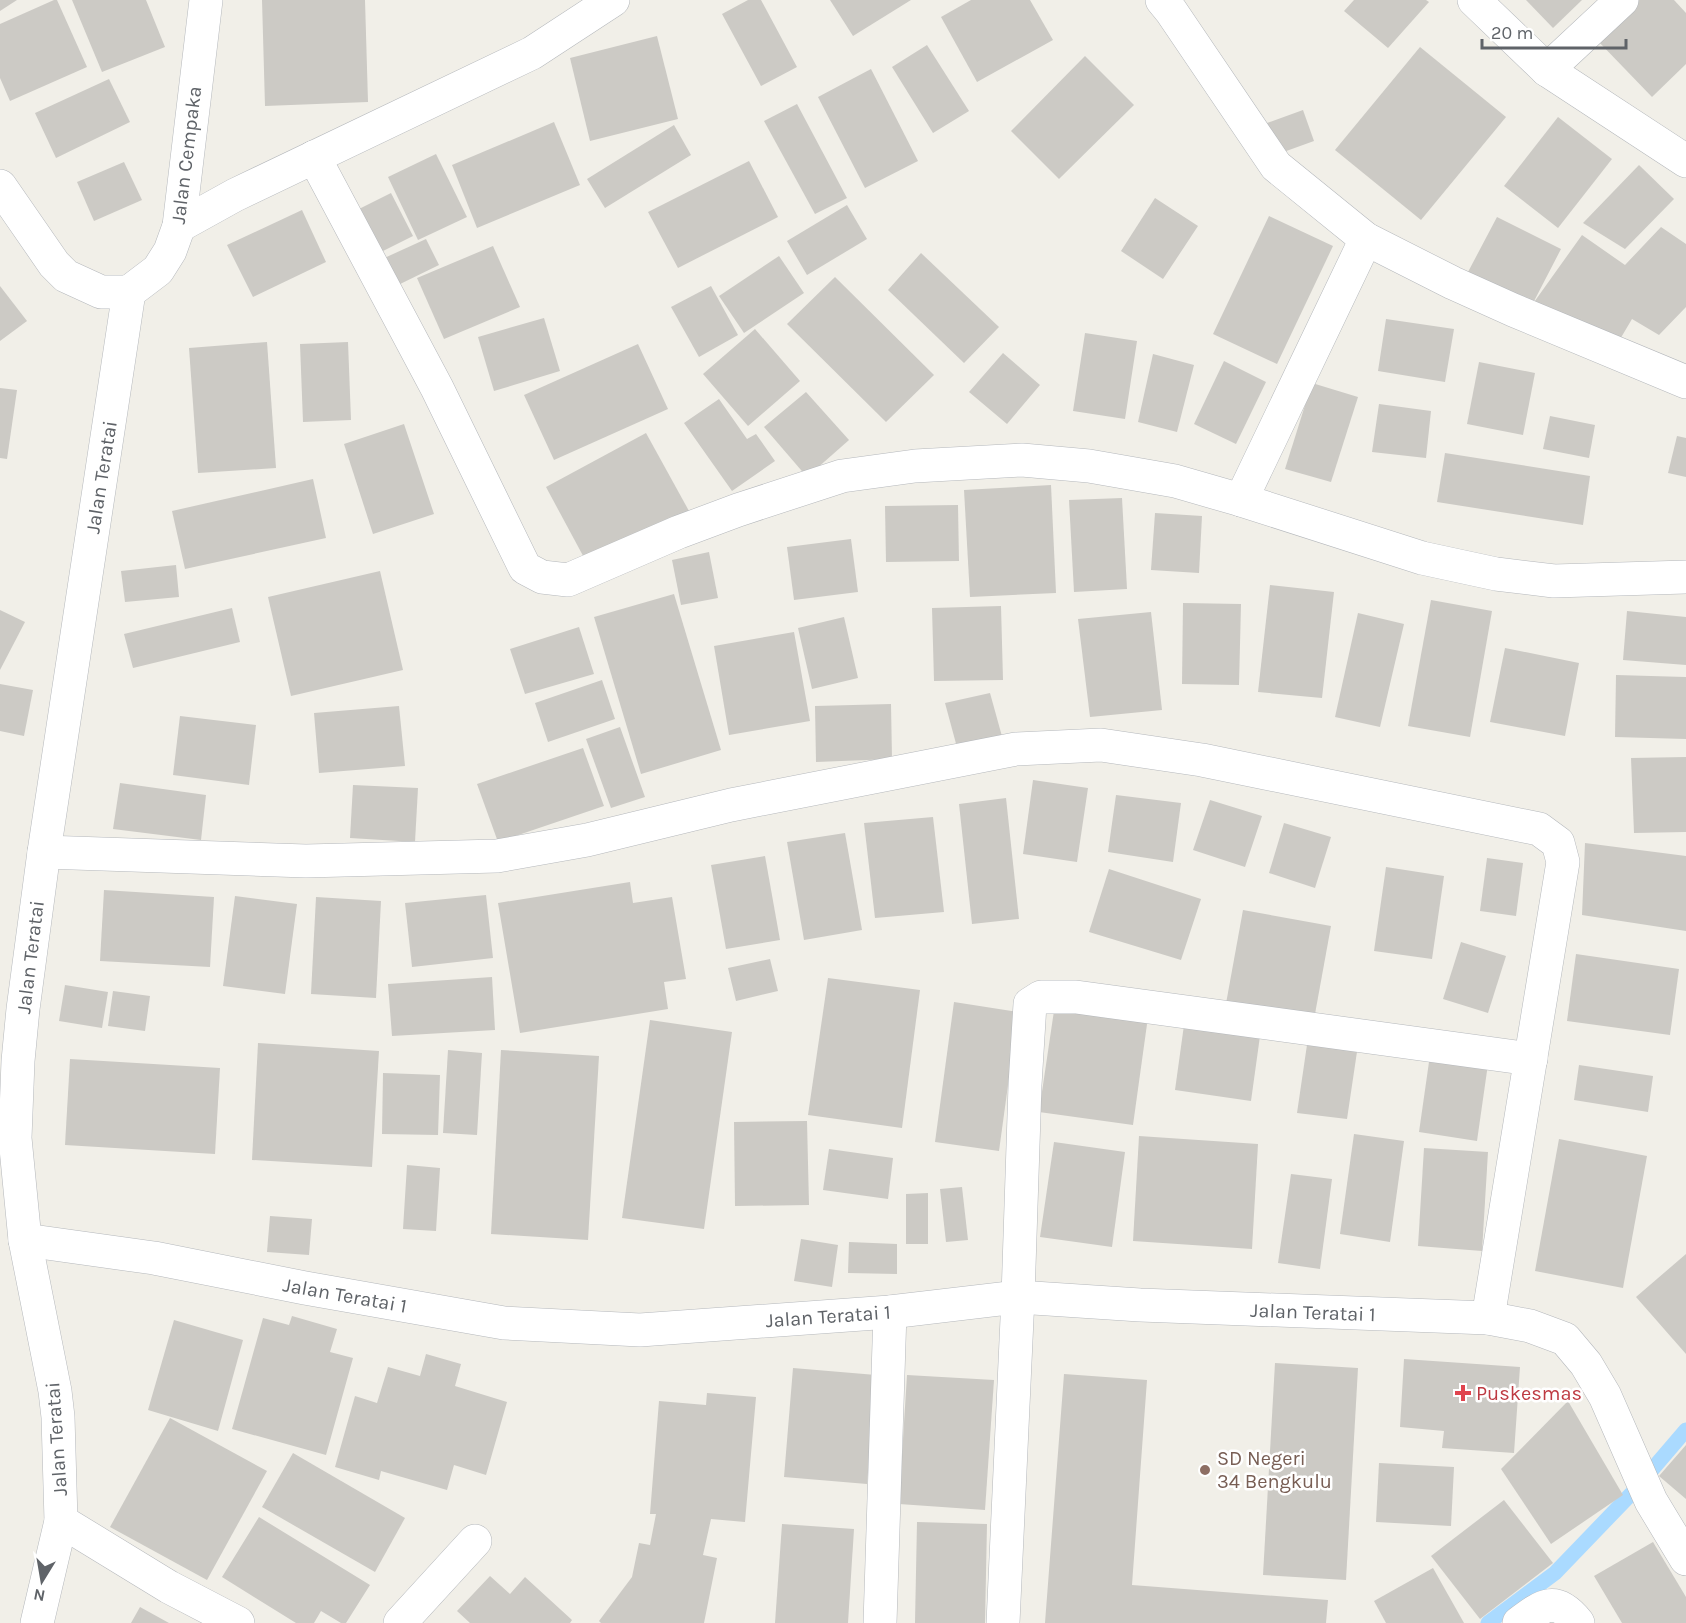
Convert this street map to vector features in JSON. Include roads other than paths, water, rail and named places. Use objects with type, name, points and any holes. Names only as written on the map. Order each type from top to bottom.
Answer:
[{"type":"street","name":"Jalan Cempaka","points":[[129,292],[158,270],[170,251],[179,225],[206,0]]},
{"type":"street","points":[[179,225],[235,195],[532,53],[613,0]]},
{"type":"street","points":[[1162,0],[1172,11],[1276,166],[1366,239],[1513,310],[1686,382]]},
{"type":"street","points":[[1474,0],[1547,70],[1686,160]]},
{"type":"street","points":[[1547,70],[1622,0]]},
{"type":"street","points":[[314,157],[437,388],[525,568],[542,577],[568,580],[679,532],[842,476],[915,466],[1022,460],[1089,466],[1175,481],[1422,558],[1496,574],[1554,581],[1686,577]]},
{"type":"street","points":[[6,208],[66,276],[101,292],[129,292]]},
{"type":"street","points":[[1241,500],[1366,239]]},
{"type":"street","name":"Jalan Teratai","points":[[37,1623],[61,1521],[58,1417],[55,1391],[25,1240],[15,1138],[16,1109],[23,1009],[44,852],[129,292]]},
{"type":"street","points":[[44,852],[306,861],[497,856],[587,840],[730,806],[1016,749],[1101,745],[1202,760],[1539,829],[1558,843],[1563,862],[1488,1318]]},
{"type":"street","points":[[1003,1623],[1030,1004],[1041,997],[1076,997],[1531,1059]]},
{"type":"street","name":"Jalan Teratai 1","points":[[25,1240],[154,1257],[305,1288],[504,1323],[640,1330],[890,1312],[1018,1297],[1140,1305],[1488,1318],[1530,1326],[1565,1339],[1586,1364],[1605,1396],[1651,1501],[1686,1559]]},
{"type":"street","points":[[880,1623],[890,1312]]},
{"type":"street","points":[[61,1521],[169,1587],[238,1623]]},
{"type":"street","points":[[400,1623],[475,1540]]},
{"type":"street","points":[[1519,1623],[1540,1608],[1549,1605],[1568,1611],[1578,1623]]},
{"type":"waterway","points":[[1488,1623],[1555,1573],[1632,1493],[1686,1430]]},
{"type":"place","name":"Puskesmas","points":[[1463,1393]]},
{"type":"place","name":"SD Negeri 34 Bengkulu","points":[[1205,1470]]}]
